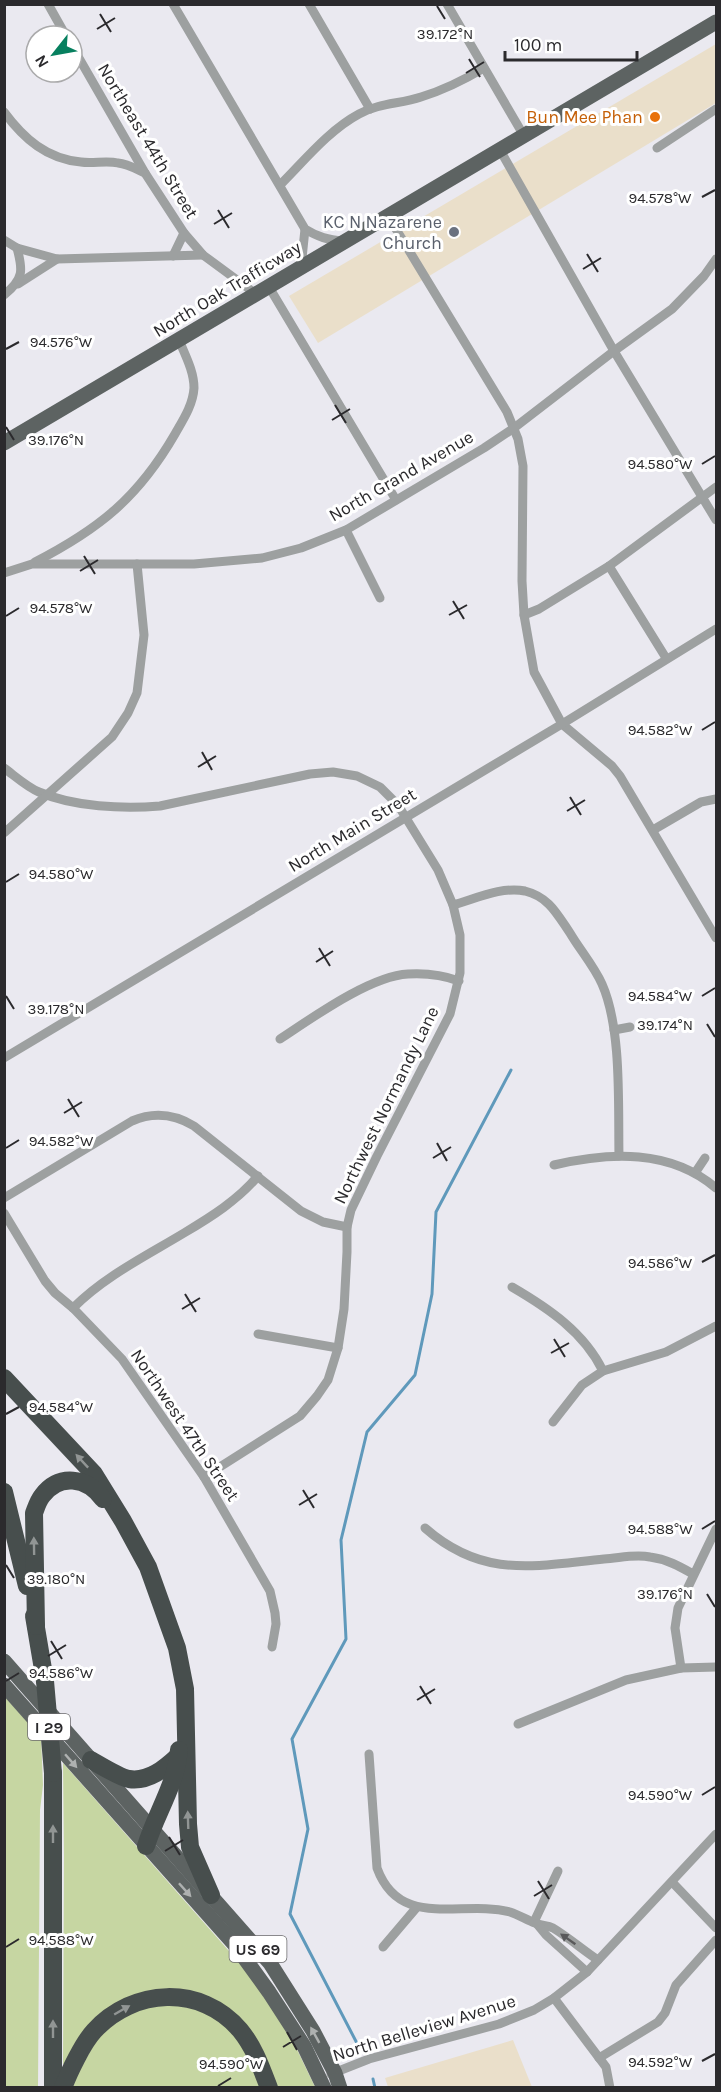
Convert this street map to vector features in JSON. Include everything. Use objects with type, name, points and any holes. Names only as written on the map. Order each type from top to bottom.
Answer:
[{"type":"highway","points":[[4,1378],[94,1474],[148,1567],[177,1648],[183,1678],[190,1847],[211,1895]]},
{"type":"highway","points":[[36,1626],[34,1513],[40,1497],[51,1486],[80,1480],[96,1489],[128,1542],[152,1594],[168,1641],[177,1684],[180,1730],[178,1756],[173,1782],[146,1846]]},
{"type":"highway","name":"I 29","points":[[4,1492],[36,1626],[45,1681],[53,1773],[53,2088]]},
{"type":"highway","points":[[91,1760],[128,1779],[146,1777],[162,1771],[178,1756]]},
{"type":"highway","points":[[63,2088],[93,2032],[118,2010],[143,1999],[168,1996],[194,2000],[221,2014],[239,2030],[258,2058],[269,2088]]},
{"type":"main road","name":"North Oak Trafficway","points":[[4,443],[717,22]]},
{"type":"main road","name":"US 69","points":[[4,1661],[270,1963],[313,2031],[330,2081]]},
{"type":"main road","name":"US 69","points":[[4,1685],[235,1946],[330,2081]]},
{"type":"street","points":[[48,4],[59,24]]},
{"type":"street","points":[[173,4],[305,229],[328,240],[346,241]]},
{"type":"street","points":[[309,4],[370,109]]},
{"type":"street","points":[[447,4],[524,136]]},
{"type":"street","name":"Northeast 44th Street","points":[[84,67],[145,173],[184,233],[203,255],[263,290],[396,500]]},
{"type":"street","points":[[280,185],[341,125],[370,109],[442,90],[484,68]]},
{"type":"street","points":[[657,148],[717,109]]},
{"type":"street","points":[[4,112],[30,141],[45,152],[61,159],[81,162],[117,162],[145,173]]},
{"type":"street","points":[[117,162],[129,146]]},
{"type":"street","points":[[500,150],[614,351],[717,520]]},
{"type":"street","points":[[388,216],[507,412],[520,446],[523,466],[524,615],[534,672],[562,724],[612,766],[717,938]]},
{"type":"street","points":[[301,268],[305,229]]},
{"type":"street","points":[[173,256],[184,233]]},
{"type":"street","points":[[4,240],[17,248],[57,259],[203,255]]},
{"type":"street","points":[[16,286],[21,268],[17,248]]},
{"type":"street","points":[[4,295],[34,272],[57,259]]},
{"type":"street","name":"North Grand Avenue","points":[[4,573],[32,564],[194,564],[262,558],[301,548],[346,530],[514,428],[672,309],[717,259]]},
{"type":"street","points":[[32,564],[86,534],[126,501],[154,468],[191,404],[194,386],[190,367],[179,340]]},
{"type":"street","points":[[524,615],[539,609],[609,566],[717,487]]},
{"type":"street","points":[[346,530],[380,598]]},
{"type":"street","points":[[60,549],[64,564]]},
{"type":"street","points":[[4,833],[112,737],[128,713],[137,693],[144,635],[137,564]]},
{"type":"street","points":[[609,566],[666,658]]},
{"type":"street","name":"North Main Street","points":[[4,1058],[717,629]]},
{"type":"street","name":"Northwest Normandy Lane","points":[[4,768],[36,790],[48,795],[119,807],[160,806],[310,774],[333,772],[357,776],[380,787],[398,804],[438,870],[453,905],[462,950],[459,981],[450,1014],[351,1210],[347,1227],[344,1309],[338,1348],[328,1380],[300,1416],[204,1477]]},
{"type":"street","points":[[61,783],[60,792],[63,799]]},
{"type":"street","points":[[36,790],[39,797],[38,804]]},
{"type":"street","points":[[653,830],[701,802],[717,799]]},
{"type":"street","points":[[453,905],[506,890],[525,891],[537,895],[549,902],[602,982],[614,1030],[619,1156]]},
{"type":"street","points":[[280,1039],[372,984],[396,976],[432,974],[459,981]]},
{"type":"street","points":[[614,1030],[630,1027]]},
{"type":"street","points":[[4,1198],[132,1121],[157,1115],[176,1118],[188,1123],[312,1217],[339,1227],[347,1227]]},
{"type":"street","points":[[554,1165],[619,1156],[656,1158],[695,1173],[717,1188]]},
{"type":"street","points":[[695,1173],[705,1158]]},
{"type":"street","points":[[73,1308],[111,1277],[212,1216],[245,1191],[258,1176]]},
{"type":"street","name":"Northwest 47th Street","points":[[4,1213],[45,1281],[122,1359],[204,1477],[270,1591],[275,1613],[272,1647]]},
{"type":"street","points":[[512,1287],[546,1307],[577,1335],[592,1352],[603,1371]]},
{"type":"street","points":[[553,1422],[582,1385],[603,1371],[666,1352],[717,1326]]},
{"type":"street","points":[[258,1334],[338,1348]]},
{"type":"street","points":[[425,1528],[440,1541],[463,1555],[495,1565],[517,1567],[638,1556],[668,1560],[693,1574]]},
{"type":"street","points":[[681,1668],[676,1621],[682,1595],[717,1529]]},
{"type":"street","points":[[518,1724],[626,1680],[681,1668],[717,1667]]},
{"type":"street","points":[[369,1754],[377,1868],[382,1880],[395,1895],[417,1907],[435,1910],[487,1908],[512,1913],[550,1927],[598,1960]]},
{"type":"street","name":"North Belleview Avenue","points":[[330,2081],[369,2059],[500,2024],[534,2010],[554,1998],[598,1960],[717,1834]]},
{"type":"street","points":[[535,1923],[558,1872]]},
{"type":"street","points":[[672,1881],[717,1928]]},
{"type":"street","points":[[383,1947],[417,1907]]},
{"type":"street","points":[[535,1923],[587,1971]]},
{"type":"street","points":[[599,2058],[658,2022],[665,2013],[676,1984],[717,1940]]},
{"type":"street","points":[[554,1998],[606,2067],[610,2088]]},
{"type":"shaded area","points":[[716,44],[716,103],[318,343],[289,296]]},
{"type":"shaded area","points":[[513,2040],[532,2087],[388,2087],[385,2078]]},
{"type":"green space","points":[[4,1696],[41,1737],[43,1785],[40,1810],[38,2087],[5,2087]]},
{"type":"green space","points":[[63,1763],[251,1976],[291,2037],[315,2087],[275,2087],[234,2017],[146,1993],[67,2064],[63,2064]]},
{"type":"green space","points":[[174,2003],[206,2012],[226,2026],[247,2055],[262,2088],[73,2088],[74,2081],[99,2035],[132,2009]]},
{"type":"waterway","points":[[361,2051],[290,1914],[308,1829],[292,1739],[346,1639],[341,1540],[367,1432],[415,1375],[432,1294],[436,1212],[511,1070]]},
{"type":"waterway","points":[[373,2079],[375,2088]]},
{"type":"place","name":"Bun Mee Phan","points":[[655,117]]},
{"type":"place","name":"KC N Nazarene Church","points":[[454,232]]}]
